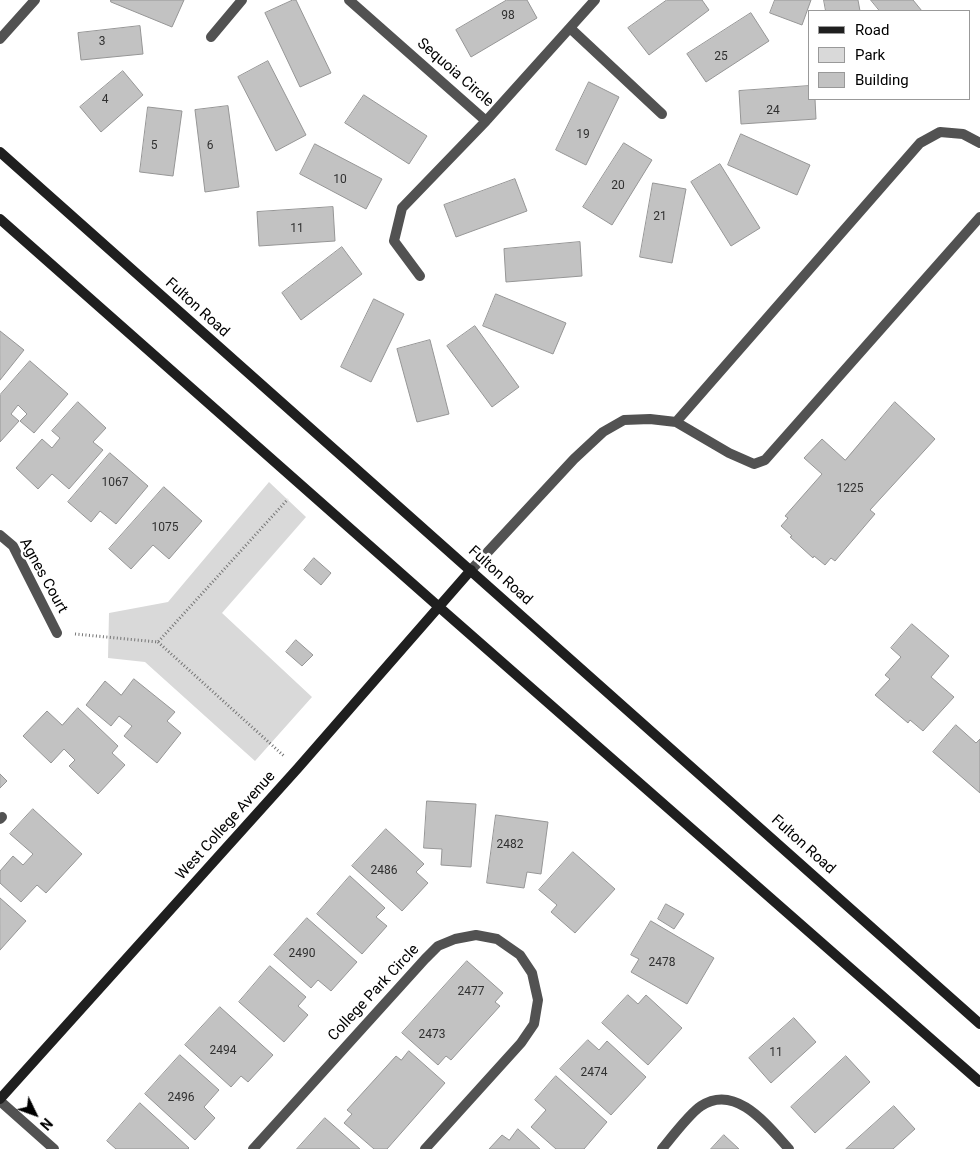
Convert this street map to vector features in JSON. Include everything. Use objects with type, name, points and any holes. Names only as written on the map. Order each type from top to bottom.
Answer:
[{"type":"main road","name":"Fulton Road","points":[[0,152],[980,1024]]},
{"type":"main road","points":[[0,219],[980,1082]]},
{"type":"main road","name":"West College Avenue","points":[[0,1100],[298,768],[471,570]]},
{"type":"street","points":[[0,39],[35,0]]},
{"type":"street","points":[[211,37],[242,0]]},
{"type":"street","name":"Sequoia Circle","points":[[349,0],[486,121],[596,0]]},
{"type":"street","points":[[570,28],[662,114]]},
{"type":"street","points":[[420,276],[394,241],[402,208],[486,121]]},
{"type":"street","points":[[676,422],[920,144],[940,132],[963,134],[980,143]]},
{"type":"street","points":[[471,570],[574,459],[603,432],[624,420],[650,419],[676,422],[729,453],[754,464],[765,460],[980,217]]},
{"type":"street","name":"Agnes Court","points":[[0,536],[13,546],[57,633]]},
{"type":"street","name":"College Park Circle","points":[[253,1149],[438,946],[455,939],[476,935],[497,939],[520,955],[532,973],[538,1000],[534,1024],[521,1043],[425,1149]]},
{"type":"street","points":[[662,1149],[699,1107],[714,1099],[728,1100],[742,1105],[756,1114],[789,1149]]},
{"type":"street","points":[[0,1100],[54,1149]]},
{"type":"path","points":[[158,642],[301,485]]},
{"type":"path","points":[[57,633],[158,642],[298,768]]},
{"type":"green space","points":[[269,482],[306,517],[222,613],[312,697],[255,761],[145,662],[108,658],[109,613],[168,602]]},
{"type":"building","points":[[111,0],[184,0],[172,27],[111,2]]},
{"type":"building","points":[[296,0],[331,73],[300,87],[265,13]]},
{"type":"building","points":[[507,0],[527,0],[537,18],[471,57],[456,30]]},
{"type":"building","points":[[667,0],[702,0],[709,10],[649,55],[628,28]]},
{"type":"building","points":[[775,0],[811,0],[802,25],[770,13]]},
{"type":"building","points":[[824,0],[858,0],[860,10],[826,10]]},
{"type":"building","points":[[871,0],[913,0],[921,10],[879,10]]},
{"type":"building","points":[[751,13],[769,41],[706,82],[687,54]]},
{"type":"building","points":[[140,26],[143,54],[81,60],[78,33]]},
{"type":"building","points":[[268,61],[306,135],[276,151],[238,77]]},
{"type":"building","points":[[123,71],[143,95],[101,132],[80,107]]},
{"type":"building","points":[[589,82],[619,97],[586,165],[556,150]]},
{"type":"building","points":[[808,86],[808,100],[815,100],[816,119],[741,124],[739,91]]},
{"type":"building","points":[[364,95],[427,136],[409,164],[345,123]]},
{"type":"building","points":[[228,106],[239,187],[205,192],[195,110]]},
{"type":"building","points":[[148,107],[182,111],[173,176],[140,172]]},
{"type":"building","points":[[741,134],[810,165],[797,195],[728,165]]},
{"type":"building","points":[[624,143],[652,160],[612,225],[583,207]]},
{"type":"building","points":[[315,144],[382,179],[366,209],[300,174]]},
{"type":"building","points":[[720,164],[760,228],[731,246],[691,182]]},
{"type":"building","points":[[515,179],[527,211],[456,237],[444,205]]},
{"type":"building","points":[[653,183],[686,189],[672,263],[640,257]]},
{"type":"building","points":[[333,207],[335,241],[259,246],[257,212]]},
{"type":"building","points":[[580,242],[582,276],[506,282],[504,249]]},
{"type":"building","points":[[342,247],[362,274],[301,320],[282,293]]},
{"type":"building","points":[[496,294],[566,323],[553,354],[483,326]]},
{"type":"building","points":[[374,299],[404,314],[371,382],[341,367]]},
{"type":"building","points":[[475,326],[519,387],[492,407],[447,346]]},
{"type":"building","points":[[0,331],[24,350],[0,380]]},
{"type":"building","points":[[430,340],[449,414],[417,422],[397,349]]},
{"type":"building","points":[[30,361],[68,394],[34,433],[20,421],[27,414],[18,405],[11,414],[19,421],[0,442],[0,395]]},
{"type":"building","points":[[78,402],[106,428],[93,442],[103,450],[69,489],[52,474],[38,489],[16,468],[42,439],[52,448],[60,438],[52,431]]},
{"type":"building","points":[[895,402],[935,439],[870,510],[875,514],[835,561],[831,558],[825,565],[814,556],[813,558],[781,526],[788,518],[785,516],[822,474],[804,458],[822,439],[845,460]]},
{"type":"building","points":[[110,453],[148,486],[116,524],[100,511],[91,522],[68,502]]},
{"type":"building","points":[[164,487],[202,521],[169,559],[153,545],[131,569],[109,549]]},
{"type":"building","points":[[314,558],[331,573],[321,585],[304,570]]},
{"type":"building","points":[[912,624],[949,656],[931,677],[954,697],[923,731],[910,720],[908,723],[875,695],[890,679],[885,675],[901,657],[891,648]]},
{"type":"building","points":[[296,640],[313,655],[302,666],[286,652]]},
{"type":"building","points":[[134,679],[175,712],[167,721],[181,733],[157,763],[124,736],[132,726],[119,716],[111,726],[86,705],[105,681],[121,695]]},
{"type":"building","points":[[78,708],[118,746],[112,753],[125,765],[98,794],[69,766],[75,760],[64,749],[51,763],[23,736],[47,711],[62,725]]},
{"type":"building","points":[[956,725],[976,743],[980,739],[980,793],[933,752]]},
{"type":"building","points":[[0,774],[7,781],[0,788]]},
{"type":"building","points":[[427,801],[476,804],[471,867],[441,865],[442,849],[424,848]]},
{"type":"building","points":[[33,809],[82,854],[46,893],[37,885],[21,902],[0,883],[0,871],[13,856],[23,865],[33,854],[10,834]]},
{"type":"building","points":[[496,815],[548,822],[541,874],[527,872],[524,888],[487,883]]},
{"type":"building","points":[[386,829],[424,864],[416,872],[428,883],[402,911],[352,866]]},
{"type":"building","points":[[573,852],[615,889],[575,933],[551,912],[557,905],[539,890]]},
{"type":"building","points":[[350,876],[385,908],[376,917],[387,926],[362,954],[317,914]]},
{"type":"building","points":[[0,898],[26,921],[0,950]]},
{"type":"building","points":[[666,904],[684,914],[674,929],[658,919]]},
{"type":"building","points":[[307,918],[357,962],[331,991],[318,980],[311,988],[274,955]]},
{"type":"building","points":[[651,921],[714,958],[687,1004],[631,972],[639,959],[631,955]]},
{"type":"building","points":[[467,961],[503,993],[495,1002],[500,1006],[451,1060],[446,1056],[438,1065],[402,1033]]},
{"type":"building","points":[[270,966],[306,997],[298,1006],[308,1015],[284,1042],[239,1002]]},
{"type":"building","points":[[628,995],[638,1004],[646,995],[682,1028],[648,1065],[602,1023]]},
{"type":"building","points":[[220,1007],[273,1055],[248,1082],[241,1076],[231,1087],[185,1045]]},
{"type":"building","points":[[794,1018],[816,1042],[771,1083],[749,1058]]},
{"type":"building","points":[[588,1040],[599,1050],[607,1041],[646,1077],[611,1115],[560,1069]]},
{"type":"building","points":[[409,1051],[445,1083],[387,1149],[374,1149],[344,1123],[352,1114],[347,1110],[396,1056],[401,1060]]},
{"type":"building","points":[[180,1055],[219,1090],[204,1107],[215,1118],[195,1140],[145,1094]]},
{"type":"building","points":[[846,1056],[870,1082],[815,1133],[791,1107]]},
{"type":"building","points":[[556,1076],[607,1122],[584,1149],[556,1149],[531,1127],[546,1110],[535,1100]]},
{"type":"building","points":[[140,1103],[189,1148],[116,1149],[107,1141]]},
{"type":"building","points":[[894,1106],[915,1129],[893,1149],[846,1149]]},
{"type":"building","points":[[325,1118],[360,1149],[297,1149]]},
{"type":"building","points":[[518,1129],[540,1149],[489,1149],[502,1135],[509,1140]]},
{"type":"building","points":[[724,1135],[739,1149],[711,1149]]}]
